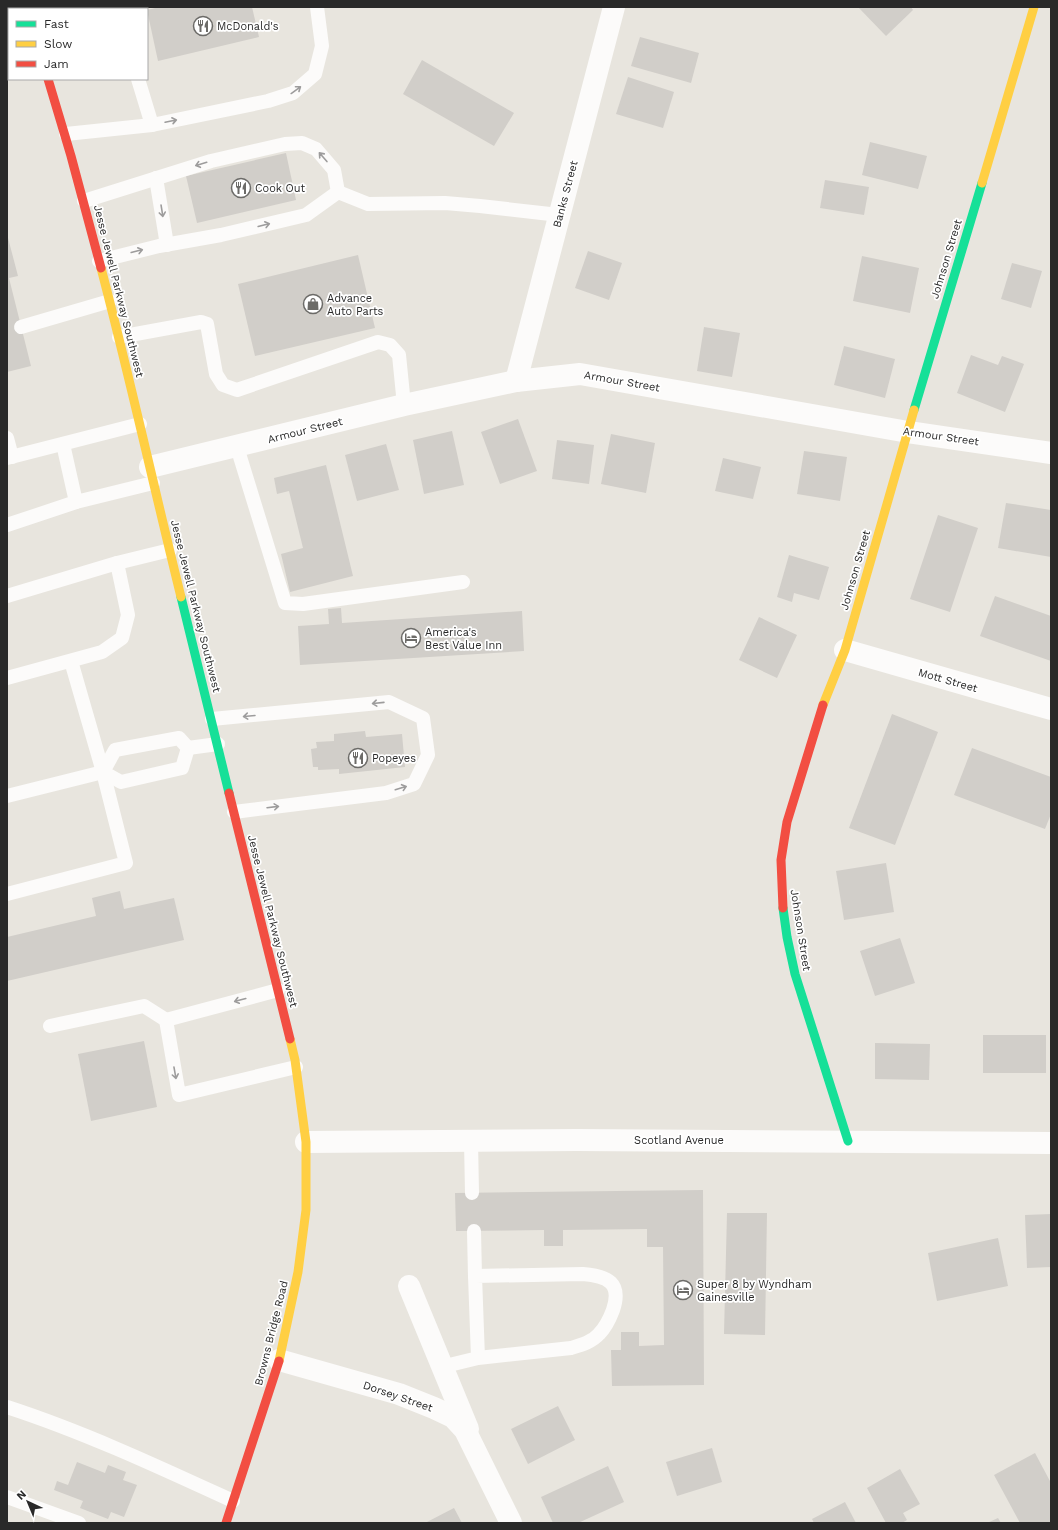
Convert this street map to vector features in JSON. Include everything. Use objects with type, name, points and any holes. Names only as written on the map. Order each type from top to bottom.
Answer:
[{"type":"main road","name":"Johnson Street","points":[[848,1141],[795,974],[782,899],[781,860],[787,822],[799,786],[808,748],[819,714],[845,650],[1034,7]]},
{"type":"main road","name":"Jesse Jewell Parkway Southwest","points":[[48,80],[66,134],[110,301],[278,990],[296,1067],[306,1142]]},
{"type":"main road","name":"Browns Bridge Road","points":[[226,1523],[279,1360],[299,1264],[306,1210],[306,1142]]},
{"type":"street","name":"Banks Street","points":[[516,381],[614,7]]},
{"type":"street","name":"Armour Street","points":[[152,475],[237,447],[404,405],[516,381],[580,374],[908,432],[1051,452]]},
{"type":"street","name":"Mott Street","points":[[845,650],[1051,709]]},
{"type":"street","name":"Scotland Avenue","points":[[306,1142],[577,1140],[1051,1143]]},
{"type":"street","name":"Dorsey Street","points":[[409,1286],[441,1367],[486,1473]]},
{"type":"street","name":"Dorsey Street","points":[[279,1360],[399,1394],[453,1417],[465,1430],[511,1523]]},
{"type":"lane","points":[[66,134],[152,125],[268,101],[293,93],[315,74],[322,46],[317,7]]},
{"type":"lane","points":[[138,80],[152,125]]},
{"type":"lane","points":[[84,201],[210,161],[285,144],[302,143],[316,149],[334,170],[338,192]]},
{"type":"lane","points":[[156,178],[167,244]]},
{"type":"lane","points":[[338,192],[368,204],[445,204],[480,206],[559,216]]},
{"type":"lane","points":[[99,261],[167,244],[221,235],[306,215],[338,192]]},
{"type":"lane","points":[[21,327],[110,301]]},
{"type":"lane","points":[[119,337],[201,322],[207,324],[216,374],[222,385],[237,390],[378,342],[390,345],[398,355],[404,405]]},
{"type":"lane","points":[[7,438],[9,458],[140,424]]},
{"type":"lane","points":[[63,444],[76,502]]},
{"type":"lane","points":[[237,447],[285,603],[303,604],[463,582]]},
{"type":"lane","points":[[7,525],[152,475]]},
{"type":"lane","points":[[7,596],[117,563],[170,550]]},
{"type":"lane","points":[[7,678],[102,652],[122,638],[128,615],[117,563]]},
{"type":"lane","points":[[7,894],[126,863],[104,772],[71,661]]},
{"type":"lane","points":[[212,719],[388,702],[423,718],[428,755],[414,784],[386,793],[234,812]]},
{"type":"lane","points":[[104,772],[115,750],[179,738],[188,748]]},
{"type":"lane","points":[[188,748],[218,744]]},
{"type":"lane","points":[[7,796],[104,772],[121,782],[182,768],[188,748]]},
{"type":"lane","points":[[50,1026],[144,1006],[166,1020],[278,990]]},
{"type":"lane","points":[[166,1020],[179,1095],[296,1067]]},
{"type":"lane","points":[[470,1141],[472,1193]]},
{"type":"lane","points":[[474,1231],[478,1358]]},
{"type":"lane","points":[[441,1367],[478,1358],[571,1348],[585,1344],[599,1335],[609,1319],[617,1299],[614,1287],[608,1280],[597,1275],[475,1276]]},
{"type":"lane","points":[[7,1407],[44,1419],[174,1474],[233,1501]]},
{"type":"lane","points":[[7,1497],[79,1523]]},
{"type":"building","name":"McDonald's","points":[[159,7],[252,7],[259,37],[158,61],[148,10]]},
{"type":"building","points":[[858,7],[911,7],[913,10],[886,36]]},
{"type":"building","points":[[640,37],[699,53],[691,83],[631,66]]},
{"type":"building","points":[[422,60],[514,113],[494,146],[403,94]]},
{"type":"building","points":[[628,77],[674,92],[663,128],[616,114]]},
{"type":"building","points":[[870,142],[927,156],[918,189],[862,175]]},
{"type":"building","name":"Cook Out","points":[[286,153],[296,200],[197,223],[186,176]]},
{"type":"building","points":[[825,180],[869,187],[864,215],[820,208]]},
{"type":"building","points":[[7,234],[18,276],[9,278],[31,366],[7,372]]},
{"type":"building","points":[[588,251],[622,263],[609,300],[575,288]]},
{"type":"building","points":[[358,255],[375,328],[255,356],[238,284]]},
{"type":"building","points":[[862,256],[919,268],[910,313],[853,301]]},
{"type":"building","points":[[1012,263],[1042,271],[1031,308],[1001,299]]},
{"type":"building","points":[[704,327],[740,333],[732,377],[697,371]]},
{"type":"building","points":[[844,346],[895,359],[885,398],[834,385]]},
{"type":"building","points":[[971,355],[998,365],[1002,356],[1024,364],[1005,412],[957,393]]},
{"type":"building","points":[[518,419],[537,471],[500,484],[481,432]]},
{"type":"building","points":[[452,431],[464,485],[424,494],[413,440]]},
{"type":"building","points":[[611,434],[655,443],[646,493],[601,484]]},
{"type":"building","points":[[557,440],[594,445],[589,484],[552,479]]},
{"type":"building","points":[[386,444],[399,490],[357,501],[345,455]]},
{"type":"building","points":[[804,451],[847,457],[840,501],[797,494]]},
{"type":"building","points":[[723,458],[761,467],[753,499],[715,491]]},
{"type":"building","points":[[326,465],[353,576],[290,592],[281,554],[303,548],[289,491],[277,494],[274,478]]},
{"type":"building","points":[[1006,503],[1051,510],[1051,557],[998,548]]},
{"type":"building","points":[[938,515],[978,528],[950,612],[910,599]]},
{"type":"building","points":[[789,555],[829,567],[819,600],[794,593],[792,602],[777,597]]},
{"type":"building","points":[[995,596],[1051,616],[1051,661],[980,636]]},
{"type":"building","name":"America's Best Value Inn","points":[[341,608],[342,623],[522,611],[524,651],[300,665],[298,626],[329,624],[328,609]]},
{"type":"building","points":[[759,617],[797,635],[777,678],[739,660]]},
{"type":"building","points":[[892,714],[938,732],[895,845],[849,828]]},
{"type":"building","name":"Popeyes","points":[[365,731],[366,737],[402,734],[405,767],[339,774],[339,769],[318,770],[318,767],[313,767],[311,749],[317,748],[316,742],[334,741],[334,734]]},
{"type":"building","points":[[972,748],[1051,777],[1051,814],[1045,829],[954,795]]},
{"type":"building","points":[[886,863],[894,912],[844,920],[836,871]]},
{"type":"building","points":[[120,891],[124,909],[174,898],[184,940],[7,981],[7,937],[96,916],[92,898]]},
{"type":"building","points":[[900,938],[915,983],[875,996],[860,951]]},
{"type":"building","points":[[983,1035],[1046,1035],[1046,1073],[983,1073]]},
{"type":"building","points":[[144,1041],[157,1107],[91,1121],[78,1054]]},
{"type":"building","points":[[875,1043],[930,1044],[929,1080],[875,1079]]},
{"type":"building","name":"Super 8 by Wyndham Gainesville","points":[[703,1190],[704,1385],[612,1386],[611,1350],[621,1350],[621,1332],[639,1332],[639,1346],[664,1345],[663,1247],[647,1247],[647,1229],[563,1230],[563,1246],[544,1246],[544,1230],[456,1231],[455,1193]]},
{"type":"building","points":[[727,1213],[767,1213],[765,1335],[724,1334]]},
{"type":"building","points":[[1051,1214],[1051,1267],[1027,1268],[1025,1215]]},
{"type":"building","points":[[998,1238],[1008,1286],[937,1301],[928,1253]]},
{"type":"building","points":[[558,1406],[575,1440],[528,1464],[511,1429]]},
{"type":"building","points":[[712,1448],[722,1482],[677,1496],[666,1462]]},
{"type":"building","points":[[1035,1453],[1051,1483],[1051,1523],[1020,1523],[994,1475]]},
{"type":"building","points":[[77,1462],[105,1473],[108,1465],[126,1472],[123,1480],[137,1485],[124,1517],[111,1512],[108,1519],[80,1508],[83,1501],[54,1490],[57,1481],[68,1485]]},
{"type":"building","points":[[608,1466],[624,1502],[578,1523],[553,1523],[541,1497]]},
{"type":"building","points":[[900,1469],[920,1504],[903,1513],[907,1520],[902,1523],[886,1523],[867,1488]]},
{"type":"building","points":[[845,1502],[856,1523],[814,1523],[812,1519]]},
{"type":"building","points":[[454,1508],[462,1523],[425,1523]]},
{"type":"building","points":[[998,1518],[1001,1523],[987,1523]]},
{"type":"traffic: fast","points":[[914,410],[982,183]]},
{"type":"traffic: fast","points":[[181,597],[229,793]]},
{"type":"traffic: fast","points":[[783,908],[787,937],[795,974],[848,1141]]},
{"type":"traffic: slow","points":[[982,183],[1034,7]]},
{"type":"traffic: slow","points":[[101,268],[181,597]]},
{"type":"traffic: slow","points":[[823,705],[845,650],[914,410]]},
{"type":"traffic: slow","points":[[279,1361],[298,1272],[306,1210],[306,1142],[295,1060],[290,1039]]},
{"type":"traffic: jam","points":[[48,80],[71,156],[101,268]]},
{"type":"traffic: jam","points":[[783,908],[781,860],[787,822],[823,705]]},
{"type":"traffic: jam","points":[[229,793],[290,1039]]},
{"type":"traffic: jam","points":[[226,1523],[279,1361]]},
{"type":"place","name":"McDonald's","points":[[203,26]]},
{"type":"place","name":"Cook Out","points":[[241,188]]},
{"type":"place","name":"Advance Auto Parts","points":[[313,304]]},
{"type":"place","name":"America's Best Value Inn","points":[[411,638]]},
{"type":"place","name":"Popeyes","points":[[358,758]]},
{"type":"place","name":"Super 8 by Wyndham Gainesville","points":[[683,1290]]}]
